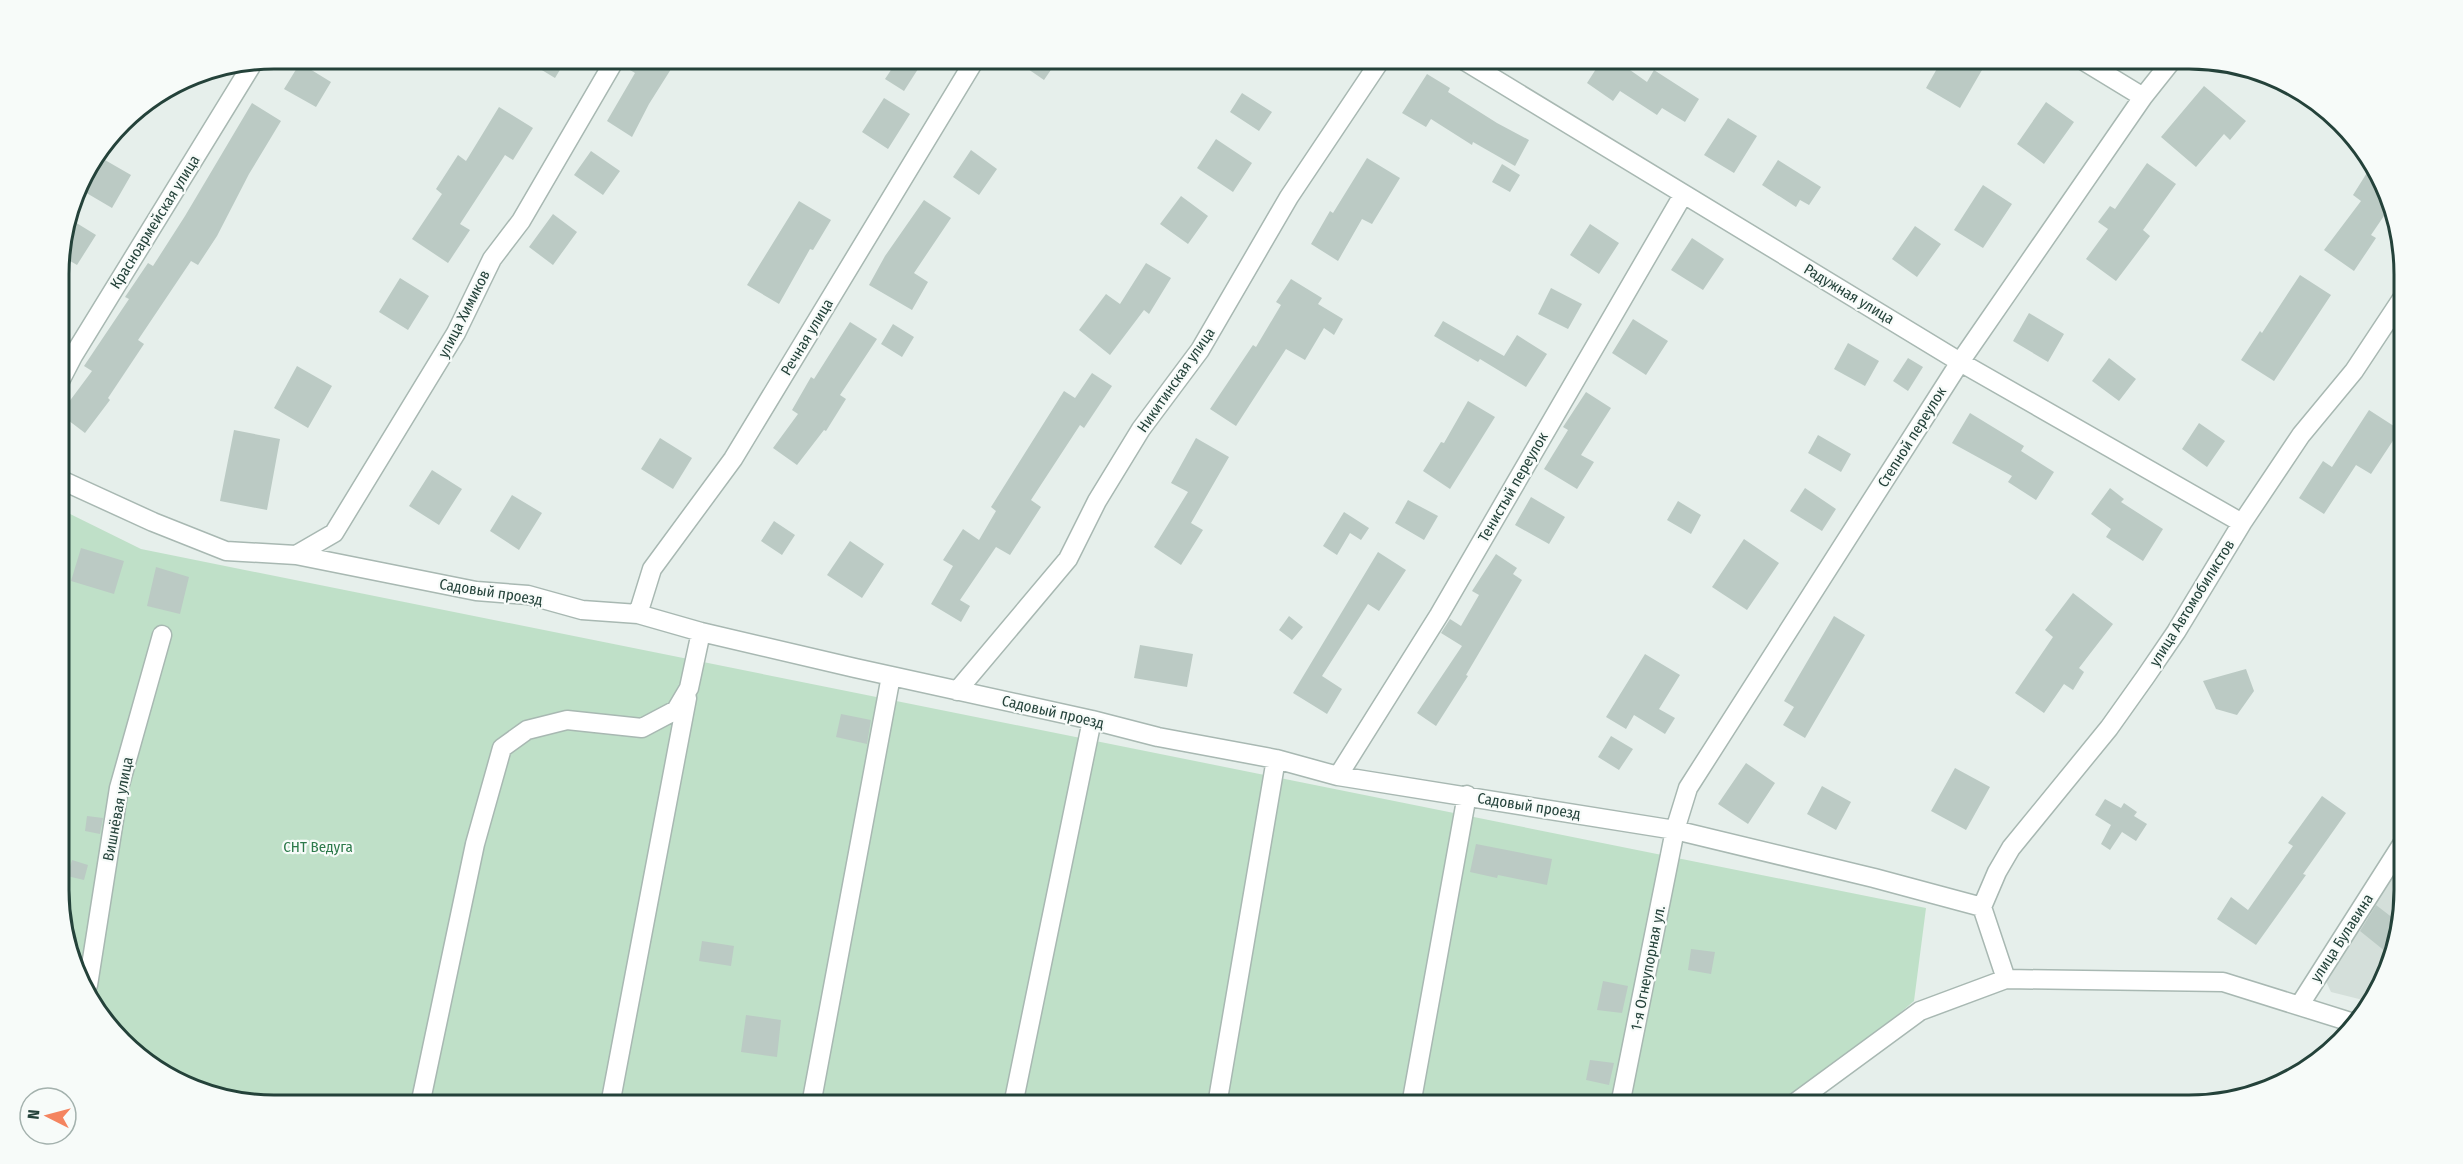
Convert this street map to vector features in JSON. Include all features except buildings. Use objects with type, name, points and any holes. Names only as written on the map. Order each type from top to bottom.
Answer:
[{"type":"street","name":"улица Химиков","points":[[296,555],[334,532],[456,333],[492,259],[522,221],[610,69]]},
{"type":"street","name":"Речная улица","points":[[638,615],[652,569],[733,459],[969,69]]},
{"type":"street","name":"Никитинская улица","points":[[957,691],[1068,559],[1097,501],[1141,429],[1200,350],[1289,197],[1375,69]]},
{"type":"street","name":"Радужная улица","points":[[1478,69],[1960,362],[2242,523]]},
{"type":"street","points":[[2097,69],[2144,98]]},
{"type":"street","name":"Степной переулок","points":[[1675,830],[1688,788],[1960,362],[2166,69]]},
{"type":"street","name":"Красноармейская улица","points":[[69,364],[248,71]]},
{"type":"street","name":"Тенистый переулок","points":[[1338,776],[1438,615],[1683,195]]},
{"type":"street","name":"улица Автомобилистов","points":[[1982,907],[1996,872],[2011,848],[2128,702],[2176,632],[2242,523],[2301,435],[2354,371],[2394,311]]},
{"type":"street","name":"Садовый проезд","points":[[69,484],[153,522],[226,551],[296,555],[476,591],[528,595],[582,610],[638,615],[891,676],[1092,720],[1158,737],[1276,759],[1338,776],[1675,830],[1874,878],[1982,907]]},
{"type":"street","points":[[612,1095],[701,632]]},
{"type":"street","name":"Вишнёвая улица","points":[[89,977],[119,788],[162,635]]},
{"type":"street","points":[[813,1095],[891,676]]},
{"type":"street","points":[[422,1095],[475,844],[502,748],[526,730],[567,720],[642,728],[676,710],[689,688]]},
{"type":"street","points":[[1015,1095],[1092,720]]},
{"type":"street","points":[[1219,1095],[1276,759]]},
{"type":"street","points":[[1413,1095],[1467,795]]},
{"type":"street","name":"1-я Огнеупорная ул.","points":[[1622,1095],[1675,830]]},
{"type":"street","name":"улица Булавина","points":[[2299,1006],[2394,857]]},
{"type":"street","points":[[1982,907],[2006,979]]},
{"type":"street","points":[[1806,1095],[1920,1011],[2006,979],[2223,982],[2347,1021]]},
{"type":"shaded area","points":[[2394,862],[2390,930],[2383,956],[2367,992],[2362,1000],[2331,992],[2322,973]]},
{"type":"green space","name":"СНТ Ведуга","points":[[69,513],[141,549],[1926,908],[1914,1001],[1804,1095],[261,1095],[234,1091],[208,1084],[172,1068],[149,1053],[129,1035],[111,1015],[96,992],[76,943],[69,890]]}]
